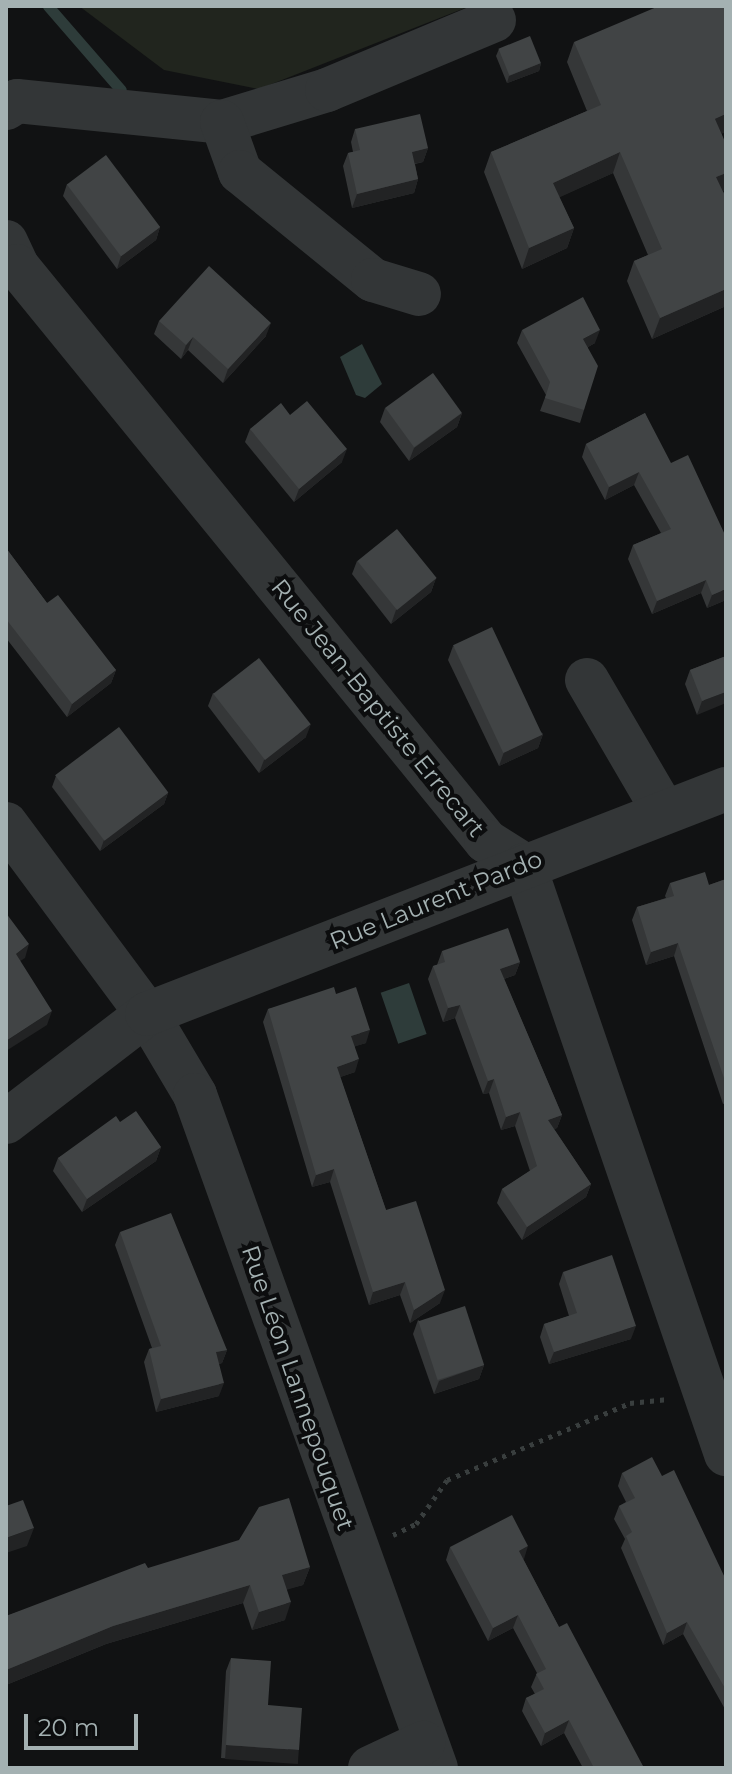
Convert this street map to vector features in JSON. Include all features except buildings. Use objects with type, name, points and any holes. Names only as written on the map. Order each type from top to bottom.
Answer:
[{"type":"street","points":[[6,108],[17,101],[222,122],[327,90],[494,20]]},
{"type":"street","points":[[222,122],[240,172],[373,280],[419,294]]},
{"type":"street","name":"Rue Jean-Baptiste Errecart","points":[[6,242],[17,266],[486,841],[524,865]]},
{"type":"street","points":[[587,680],[664,812]]},
{"type":"street","name":"Rue Laurent Pardo","points":[[6,1122],[147,1014],[726,789]]},
{"type":"street","name":"Rue Léon Lannepouquet","points":[[6,824],[147,1014],[195,1095],[430,1755]]},
{"type":"street","points":[[524,865],[726,1454]]},
{"type":"street","points":[[370,1768],[430,1755]]},
{"type":"path","points":[[356,1552],[416,1524],[447,1480],[630,1403],[705,1396]]},
{"type":"shaded area","points":[[79,6],[470,6],[259,89],[164,70]]},
{"type":"shaded area","points":[[362,344],[382,384],[365,398],[356,395],[340,357]]},
{"type":"shaded area","points":[[409,983],[427,1034],[398,1044],[381,993]]},
{"type":"waterway","points":[[48,6],[121,90]]}]
